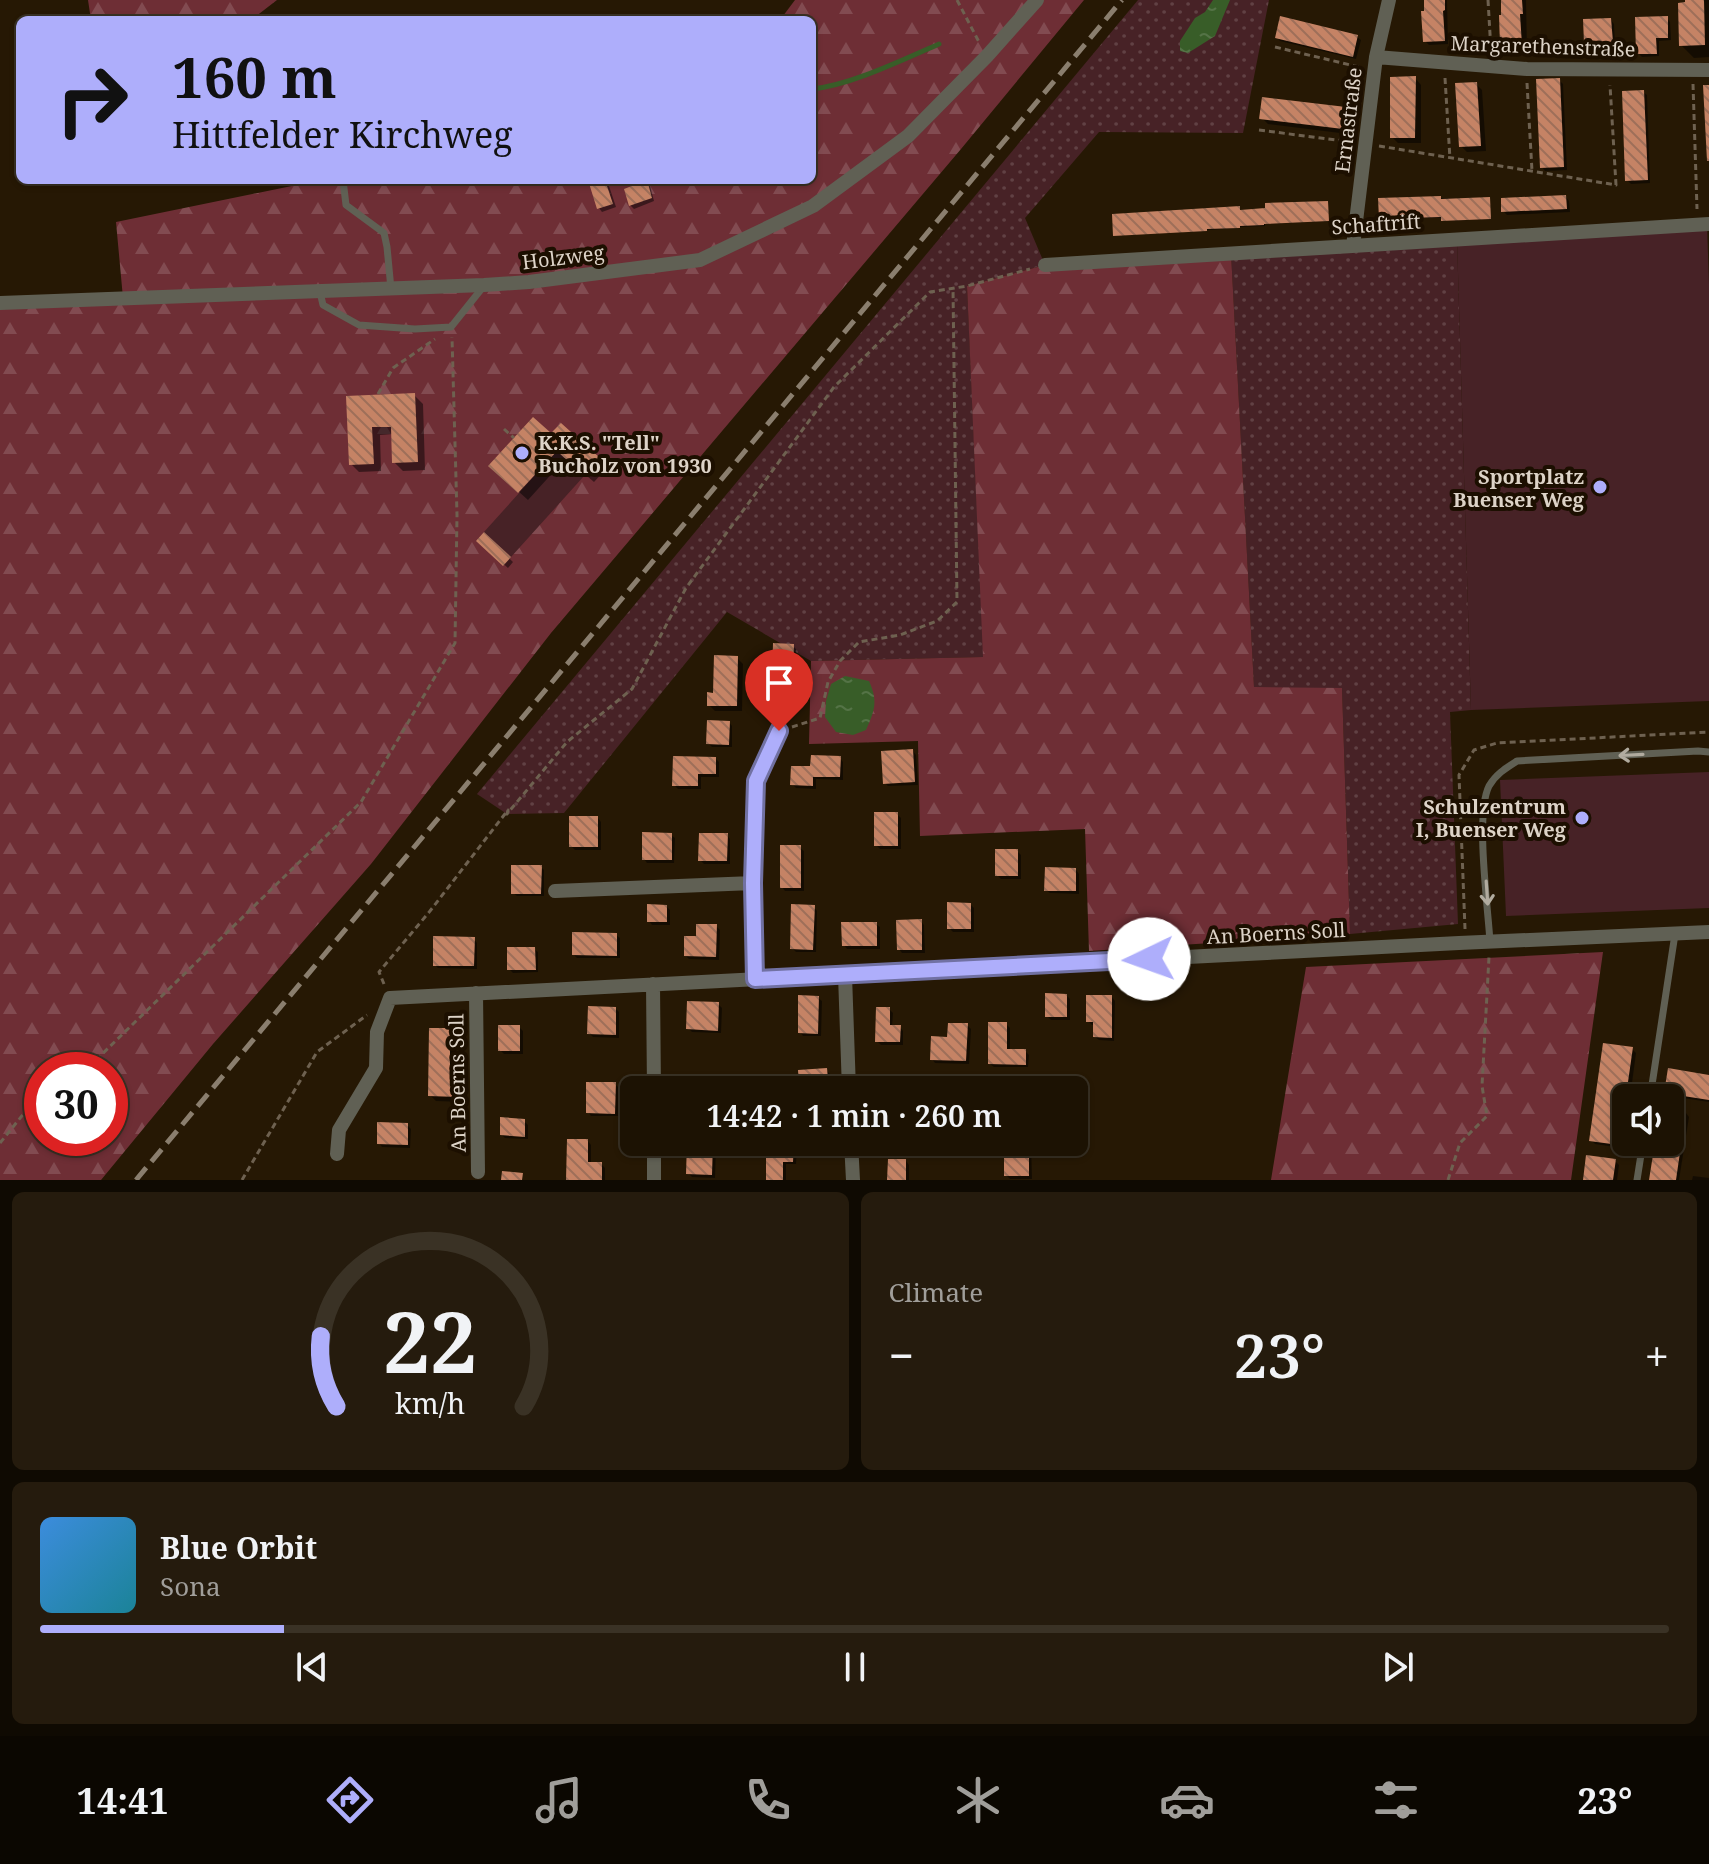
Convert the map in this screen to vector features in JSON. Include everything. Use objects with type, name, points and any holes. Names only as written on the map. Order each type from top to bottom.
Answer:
[{"type":"street","name":"Holzweg","points":[[0,303],[484,285],[700,260],[813,206],[908,136],[1037,0]]},
{"type":"street","name":"Ernastraße","points":[[1353,246],[1375,64],[1389,0]]},
{"type":"street","name":"Margarethenstraße","points":[[1375,64],[1709,70]]},
{"type":"street","name":"Schaftrift","points":[[1045,265],[1703,224]]},
{"type":"street","points":[[755,979],[753,883],[756,781],[779,731]]},
{"type":"street","points":[[555,891],[753,883]]},
{"type":"street","name":"An Boerns Soll","points":[[390,998],[1709,932]]},
{"type":"street","points":[[845,975],[849,1076]]},
{"type":"street","points":[[653,984],[654,1076]]},
{"type":"street","name":"An Boerns Soll","points":[[476,993],[478,1172]]},
{"type":"street","points":[[337,1154],[339,1130],[376,1068],[377,1032],[390,998]]},
{"type":"street","points":[[654,1156],[654,1180]]},
{"type":"street","points":[[852,1156],[853,1180]]},
{"type":"lane","points":[[343,184],[346,205],[384,233],[391,289]]},
{"type":"lane","points":[[320,292],[323,305],[359,325],[415,329],[451,327],[484,285]]},
{"type":"lane","points":[[1490,942],[1482,820],[1488,787],[1500,772],[1517,761],[1709,752]]},
{"type":"lane","points":[[1652,1084],[1675,934]]},
{"type":"lane","points":[[1637,1180],[1641,1156]]},
{"type":"path","points":[[957,0],[987,56]]},
{"type":"path","points":[[1488,0],[1492,67]]},
{"type":"path","points":[[1275,47],[1375,64]]},
{"type":"path","points":[[1443,63],[1450,159]]},
{"type":"path","points":[[1527,69],[1532,171]]},
{"type":"path","points":[[1259,130],[1616,185],[1609,70]]},
{"type":"path","points":[[1692,70],[1703,224]]},
{"type":"path","points":[[390,998],[379,972],[508,810],[507,814],[567,742],[632,689],[686,588],[834,387],[930,292],[1045,265]]},
{"type":"path","points":[[779,731],[820,718],[828,682],[840,661],[859,642],[900,635],[937,621],[957,602],[953,288]]},
{"type":"path","points":[[378,394],[393,368],[451,327]]},
{"type":"path","points":[[104,1052],[361,802],[455,643],[457,515],[451,327]]},
{"type":"path","points":[[504,429],[514,438]]},
{"type":"path","points":[[1466,944],[1459,775],[1474,750],[1497,743],[1709,732]]},
{"type":"path","points":[[1448,1180],[1460,1143],[1487,1116],[1482,1086],[1490,942]]},
{"type":"path","points":[[242,1180],[317,1052],[366,1016]]},
{"type":"path","points":[[0,1143],[24,1113]]},
{"type":"shaded area","points":[[1138,0],[1269,0],[1243,133],[1099,132],[1025,218],[1045,265],[967,286],[984,657],[811,661],[727,612],[564,813],[507,814],[477,794]]},
{"type":"shaded area","points":[[1707,224],[1709,701],[1471,710],[1457,239]]},
{"type":"shaded area","points":[[1457,239],[1471,710],[1450,712],[1458,924],[1350,934],[1342,688],[1254,688],[1231,253]]},
{"type":"shaded area","points":[[557,451],[584,476],[511,557],[484,532]]},
{"type":"shaded area","points":[[1709,772],[1709,908],[1506,916],[1500,780]]},
{"type":"green space","points":[[88,0],[277,0],[256,16],[90,16]]},
{"type":"green space","points":[[795,0],[1084,0],[551,633],[371,864],[213,1044],[128,1147],[128,1052],[24,1052],[24,1156],[121,1156],[101,1180],[0,1180],[0,303],[123,298],[116,222],[301,184],[816,184],[816,16],[783,16]]},
{"type":"green space","points":[[1231,253],[1254,687],[1342,688],[1350,934],[1089,951],[1085,829],[920,836],[918,741],[809,744],[811,661],[983,657],[967,286],[1045,265]]},
{"type":"green space","points":[[1603,952],[1571,1180],[1271,1180],[1306,967]]},
{"type":"water","points":[[1213,0],[1230,0],[1215,36],[1188,53],[1180,51],[1180,41],[1195,18],[1205,12]]},
{"type":"water","points":[[845,676],[869,681],[874,694],[873,711],[866,730],[853,735],[836,732],[825,717],[831,684]]},
{"type":"building","points":[[1424,0],[1445,0],[1445,41],[1423,42],[1421,11],[1424,11]]},
{"type":"building","points":[[1501,0],[1522,0],[1522,45],[1500,46]]},
{"type":"building","points":[[1704,0],[1705,45],[1679,46],[1678,3]]},
{"type":"building","points":[[1280,16],[1358,35],[1353,57],[1275,38]]},
{"type":"building","points":[[1668,16],[1668,38],[1656,38],[1657,54],[1636,54],[1635,17]]},
{"type":"building","points":[[1611,18],[1613,42],[1584,43],[1583,19]]},
{"type":"building","points":[[1416,76],[1415,138],[1390,138],[1390,77]]},
{"type":"building","points":[[1560,78],[1564,167],[1540,168],[1536,79]]},
{"type":"building","points":[[1477,82],[1481,146],[1459,147],[1455,83]]},
{"type":"building","points":[[1703,85],[1709,85],[1709,161],[1707,161]]},
{"type":"building","points":[[1644,90],[1648,180],[1625,181],[1622,91]]},
{"type":"building","points":[[1262,97],[1346,107],[1343,129],[1259,119]]},
{"type":"building","points":[[589,184],[606,184],[613,204],[597,209]]},
{"type":"building","points":[[648,184],[652,198],[629,206],[624,189]]},
{"type":"building","points":[[1566,195],[1567,209],[1501,212],[1501,198]]},
{"type":"building","points":[[1441,196],[1441,199],[1490,197],[1491,219],[1379,219],[1378,198]]},
{"type":"building","points":[[1328,201],[1329,221],[1113,236],[1112,214],[1240,206],[1240,210],[1265,208],[1265,203]]},
{"type":"building","points":[[415,393],[418,462],[392,463],[391,427],[372,427],[374,464],[349,465],[346,396]]},
{"type":"building","points":[[533,417],[551,433],[561,423],[600,458],[584,476],[557,451],[518,493],[488,466]]},
{"type":"building","points":[[484,532],[511,557],[503,566],[476,541]]},
{"type":"building","points":[[773,643],[794,644],[793,678],[772,678]]},
{"type":"building","points":[[714,655],[738,656],[737,706],[707,706],[707,692],[713,693]]},
{"type":"building","points":[[707,720],[730,721],[729,745],[706,744]]},
{"type":"building","points":[[913,749],[915,782],[883,784],[881,751]]},
{"type":"building","points":[[811,755],[841,756],[840,777],[813,777],[813,786],[790,785],[791,766],[810,766]]},
{"type":"building","points":[[673,756],[716,757],[716,774],[698,774],[698,786],[672,786]]},
{"type":"building","points":[[874,812],[898,812],[898,846],[874,846]]},
{"type":"building","points":[[569,816],[598,816],[598,847],[569,847]]},
{"type":"building","points":[[642,832],[672,833],[672,860],[642,860]]},
{"type":"building","points":[[699,833],[728,833],[727,861],[698,861]]},
{"type":"building","points":[[780,845],[801,845],[801,888],[780,888]]},
{"type":"building","points":[[995,849],[1018,849],[1018,876],[995,876]]},
{"type":"building","points":[[511,865],[542,865],[541,894],[511,894]]},
{"type":"building","points":[[1045,867],[1076,868],[1076,891],[1044,891]]},
{"type":"building","points":[[947,902],[971,903],[971,929],[947,929]]},
{"type":"building","points":[[647,904],[667,905],[667,922],[647,922]]},
{"type":"building","points":[[791,904],[815,905],[813,950],[790,949]]},
{"type":"building","points":[[922,919],[922,950],[897,950],[896,920]]},
{"type":"building","points":[[841,922],[877,922],[877,946],[842,946]]},
{"type":"building","points":[[696,924],[717,924],[716,957],[684,956],[684,936],[696,936]]},
{"type":"building","points":[[572,932],[617,933],[617,956],[572,955]]},
{"type":"building","points":[[433,936],[475,937],[474,966],[433,966]]},
{"type":"building","points":[[507,947],[535,947],[536,970],[507,970]]},
{"type":"building","points":[[1045,993],[1067,994],[1067,1017],[1045,1017]]},
{"type":"building","points":[[798,995],[819,996],[818,1034],[798,1033]]},
{"type":"building","points":[[1086,995],[1112,995],[1112,1038],[1093,1037],[1093,1022],[1086,1022]]},
{"type":"building","points":[[687,1001],[719,1002],[718,1031],[686,1029]]},
{"type":"building","points":[[588,1006],[616,1007],[616,1035],[587,1034]]},
{"type":"building","points":[[876,1007],[890,1007],[890,1025],[901,1025],[900,1042],[875,1042]]},
{"type":"building","points":[[988,1022],[1007,1022],[1007,1049],[1026,1049],[1026,1065],[988,1064]]},
{"type":"building","points":[[948,1023],[968,1023],[966,1061],[930,1060],[931,1036],[947,1037]]},
{"type":"building","points":[[498,1025],[520,1025],[520,1051],[498,1051]]},
{"type":"building","points":[[429,1028],[450,1028],[450,1065],[459,1065],[458,1097],[428,1096]]},
{"type":"building","points":[[1603,1043],[1633,1047],[1628,1084],[1612,1084],[1612,1144],[1589,1141]]},
{"type":"building","points":[[827,1068],[828,1076],[798,1076],[798,1070]]},
{"type":"building","points":[[1668,1068],[1709,1075],[1709,1100],[1684,1096],[1684,1084],[1665,1084]]},
{"type":"building","points":[[586,1082],[616,1082],[615,1114],[586,1113]]},
{"type":"building","points":[[500,1117],[525,1119],[525,1137],[500,1135]]},
{"type":"building","points":[[377,1122],[408,1123],[408,1145],[377,1144]]},
{"type":"building","points":[[567,1139],[588,1139],[588,1162],[602,1162],[602,1180],[566,1180]]},
{"type":"building","points":[[1586,1155],[1616,1159],[1613,1180],[1583,1180]]},
{"type":"building","points":[[687,1156],[713,1156],[712,1175],[686,1174]]},
{"type":"building","points":[[766,1156],[793,1156],[793,1162],[783,1162],[783,1180],[766,1180]]},
{"type":"building","points":[[1004,1156],[1029,1156],[1029,1176],[1004,1176]]},
{"type":"building","points":[[1653,1156],[1679,1156],[1676,1180],[1649,1180]]},
{"type":"building","points":[[888,1159],[906,1159],[906,1180],[887,1180]]},
{"type":"building","points":[[502,1171],[523,1173],[522,1180],[501,1180]]},
{"type":"waterway","points":[[816,88],[860,77],[939,44]]},
{"type":"railway","points":[[136,1180],[1122,0]]},
{"type":"place","name":"K.K.S. \"Tell\" Bucholz von 1930","points":[[522,453]]},
{"type":"place","name":"Sportplatz Buenser Weg","points":[[1600,487]]},
{"type":"place","name":"Schulzentrum I, Buenser Weg","points":[[1582,818]]},
{"type":"route","points":[[779,731],[756,781],[753,883],[755,979],[1149,959]]}]
